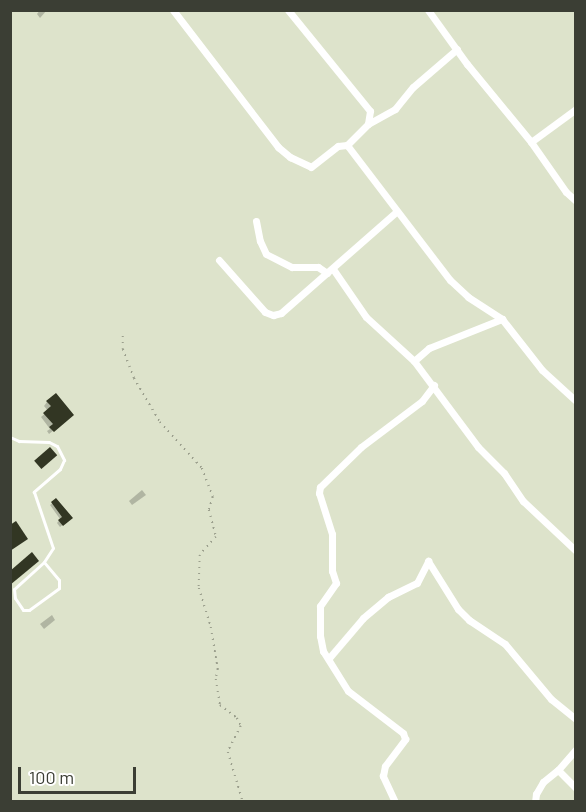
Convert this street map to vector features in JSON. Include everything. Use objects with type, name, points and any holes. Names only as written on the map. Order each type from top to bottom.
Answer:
[{"type":"street","points":[[173,10],[278,147],[290,157],[311,167],[338,146],[347,145],[368,124],[395,109],[413,87],[457,49]]},
{"type":"street","points":[[288,10],[327,61],[370,111],[368,124]]},
{"type":"street","points":[[432,12],[457,49],[531,142],[566,192],[576,201]]},
{"type":"street","points":[[531,142],[576,109]]},
{"type":"street","points":[[347,145],[450,280],[468,297],[502,320],[542,370],[576,402]]},
{"type":"street","points":[[219,260],[266,312],[273,315],[281,313],[330,271],[340,259],[369,239],[397,211]]},
{"type":"street","points":[[256,221],[260,241],[266,254],[292,267],[318,267],[330,271],[366,317],[414,361],[478,447],[504,473],[510,486],[536,516],[576,551]]},
{"type":"street","points":[[414,361],[429,348],[502,320]]},
{"type":"street","points":[[395,801],[383,776],[385,766],[405,739],[403,733],[348,691],[329,658],[320,636],[320,606],[336,583],[332,571],[332,534],[321,501],[320,487],[361,447],[422,401],[434,385]]},
{"type":"street","points":[[329,658],[363,618],[388,597],[417,583],[428,561],[458,609],[469,620],[505,644],[551,699],[576,719]]},
{"type":"street","points":[[535,801],[543,782],[558,770],[576,749]]},
{"type":"street","points":[[558,770],[576,788]]},
{"type":"lane","points":[[10,437],[19,441],[49,442],[57,446],[64,460],[60,469],[34,492],[52,542],[52,552],[14,589],[15,598],[23,610],[29,610],[59,588],[59,580],[44,562]]},
{"type":"path","points":[[123,336],[123,349],[134,378],[160,422],[202,468],[213,497],[209,510],[216,537],[200,555],[199,588],[211,627],[218,669],[216,679],[220,705],[237,718],[241,726],[228,752],[243,801]]},
{"type":"building","points":[[56,393],[74,415],[54,432],[49,427],[53,424],[43,413],[51,406],[46,401]]},
{"type":"building","points":[[50,447],[57,455],[41,469],[34,461]]},
{"type":"building","points":[[56,498],[73,518],[63,526],[58,520],[62,517],[51,502]]},
{"type":"building","points":[[16,521],[28,539],[10,551],[10,525]]},
{"type":"building","points":[[32,552],[39,561],[10,585],[10,571]]}]
